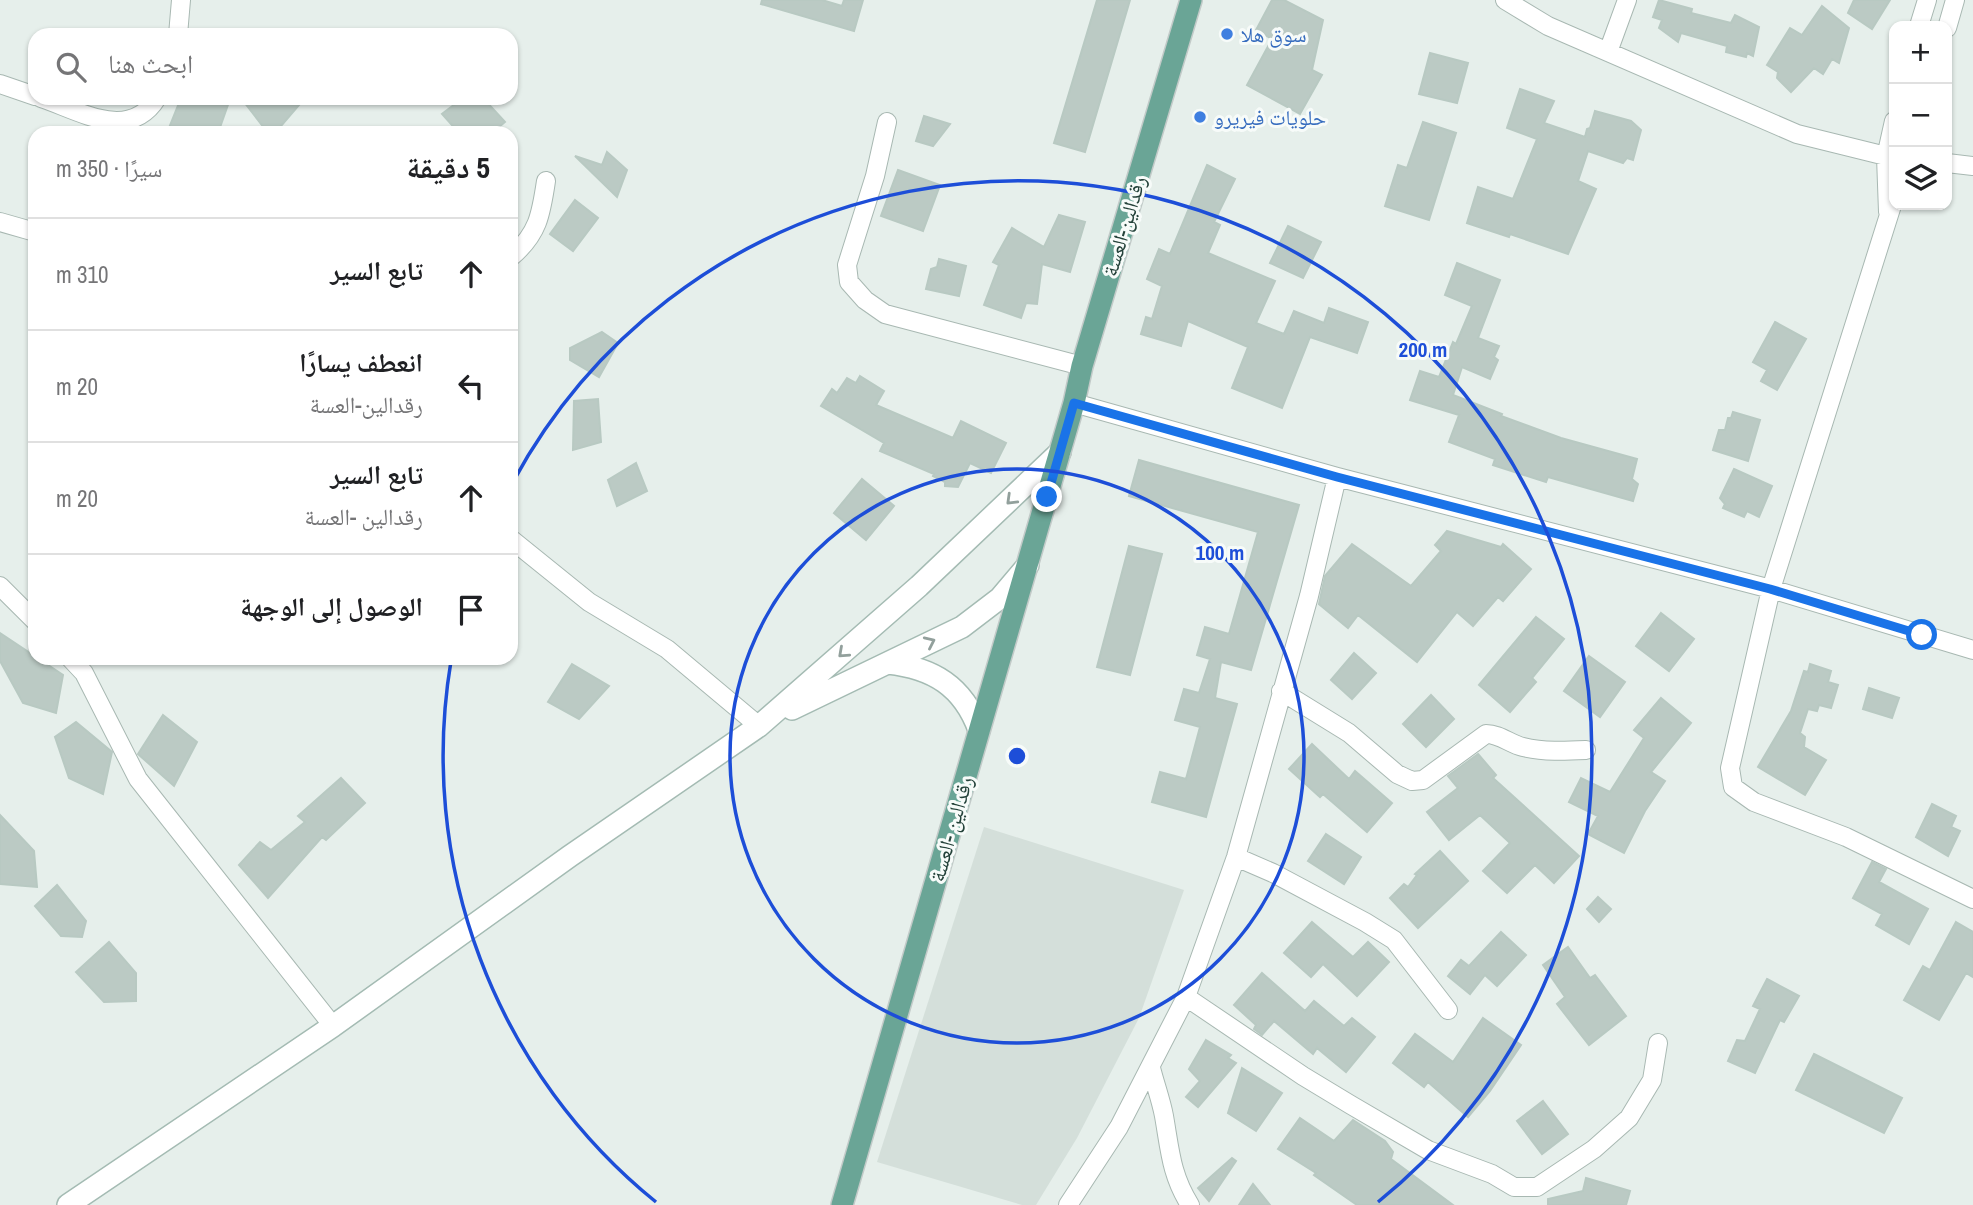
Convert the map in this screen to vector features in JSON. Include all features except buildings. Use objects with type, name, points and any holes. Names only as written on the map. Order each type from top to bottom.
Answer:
[{"type":"main road","name":"رقدالين-العسة","points":[[1060,452],[1082,366],[1191,0]]},
{"type":"main road","name":"رقدالين -العسة","points":[[842,1205],[1060,452]]},
{"type":"street","points":[[179,28],[181,0]]},
{"type":"street","points":[[1506,0],[1548,26],[1797,134],[1889,157]]},
{"type":"street","points":[[1608,52],[1627,0]]},
{"type":"street","points":[[1921,21],[1927,0]]},
{"type":"street","points":[[1949,21],[1955,0]]},
{"type":"street","points":[[0,84],[28,94]]},
{"type":"street","points":[[61,105],[109,122],[136,117],[152,105]]},
{"type":"street","points":[[887,122],[875,176],[847,265],[849,282],[865,300],[885,314],[1082,366]]},
{"type":"street","points":[[1952,164],[1973,166]]},
{"type":"street","points":[[518,251],[535,229],[546,181]]},
{"type":"street","points":[[1890,210],[1770,589],[1730,768],[1733,787],[1754,802],[1846,837],[1973,899]]},
{"type":"street","points":[[0,222],[28,230]]},
{"type":"street","points":[[1074,403],[1337,477],[1770,589],[1973,650]]},
{"type":"street","points":[[69,1205],[333,1026],[570,856],[759,726],[919,586],[1060,452]]},
{"type":"street","points":[[1068,1205],[1119,1127],[1186,997],[1236,857],[1309,596],[1337,477]]},
{"type":"street","points":[[518,545],[589,602],[667,649],[759,726]]},
{"type":"street","points":[[759,726],[962,627],[1000,598],[1028,565]]},
{"type":"street","points":[[0,586],[28,614]]},
{"type":"street","points":[[886,663],[912,666],[947,684],[972,710],[979,730]]},
{"type":"street","points":[[77,665],[84,673],[138,779],[333,1026]]},
{"type":"street","points":[[1281,691],[1349,733],[1397,774],[1412,780],[1423,780],[1486,734],[1496,734],[1520,746],[1539,750],[1586,750]]},
{"type":"street","points":[[1236,857],[1273,873],[1394,940],[1448,1010]]},
{"type":"street","points":[[1186,997],[1351,1105],[1428,1150],[1492,1174],[1514,1187],[1537,1187],[1594,1149],[1629,1118],[1653,1080],[1658,1043]]},
{"type":"street","points":[[1151,1068],[1163,1112],[1171,1163],[1179,1187],[1190,1205]]},
{"type":"shaded area","points":[[984,827],[1184,890],[1139,1018],[1077,1138],[1036,1205],[1022,1205],[877,1162]]},
{"type":"place","name":"سوق هلا","points":[[1227,34]]},
{"type":"place","name":"حلويات فيريرو","points":[[1200,117]]},
{"type":"route","points":[[1047,497],[1074,403],[1337,477],[1770,589],[1922,635]]}]
